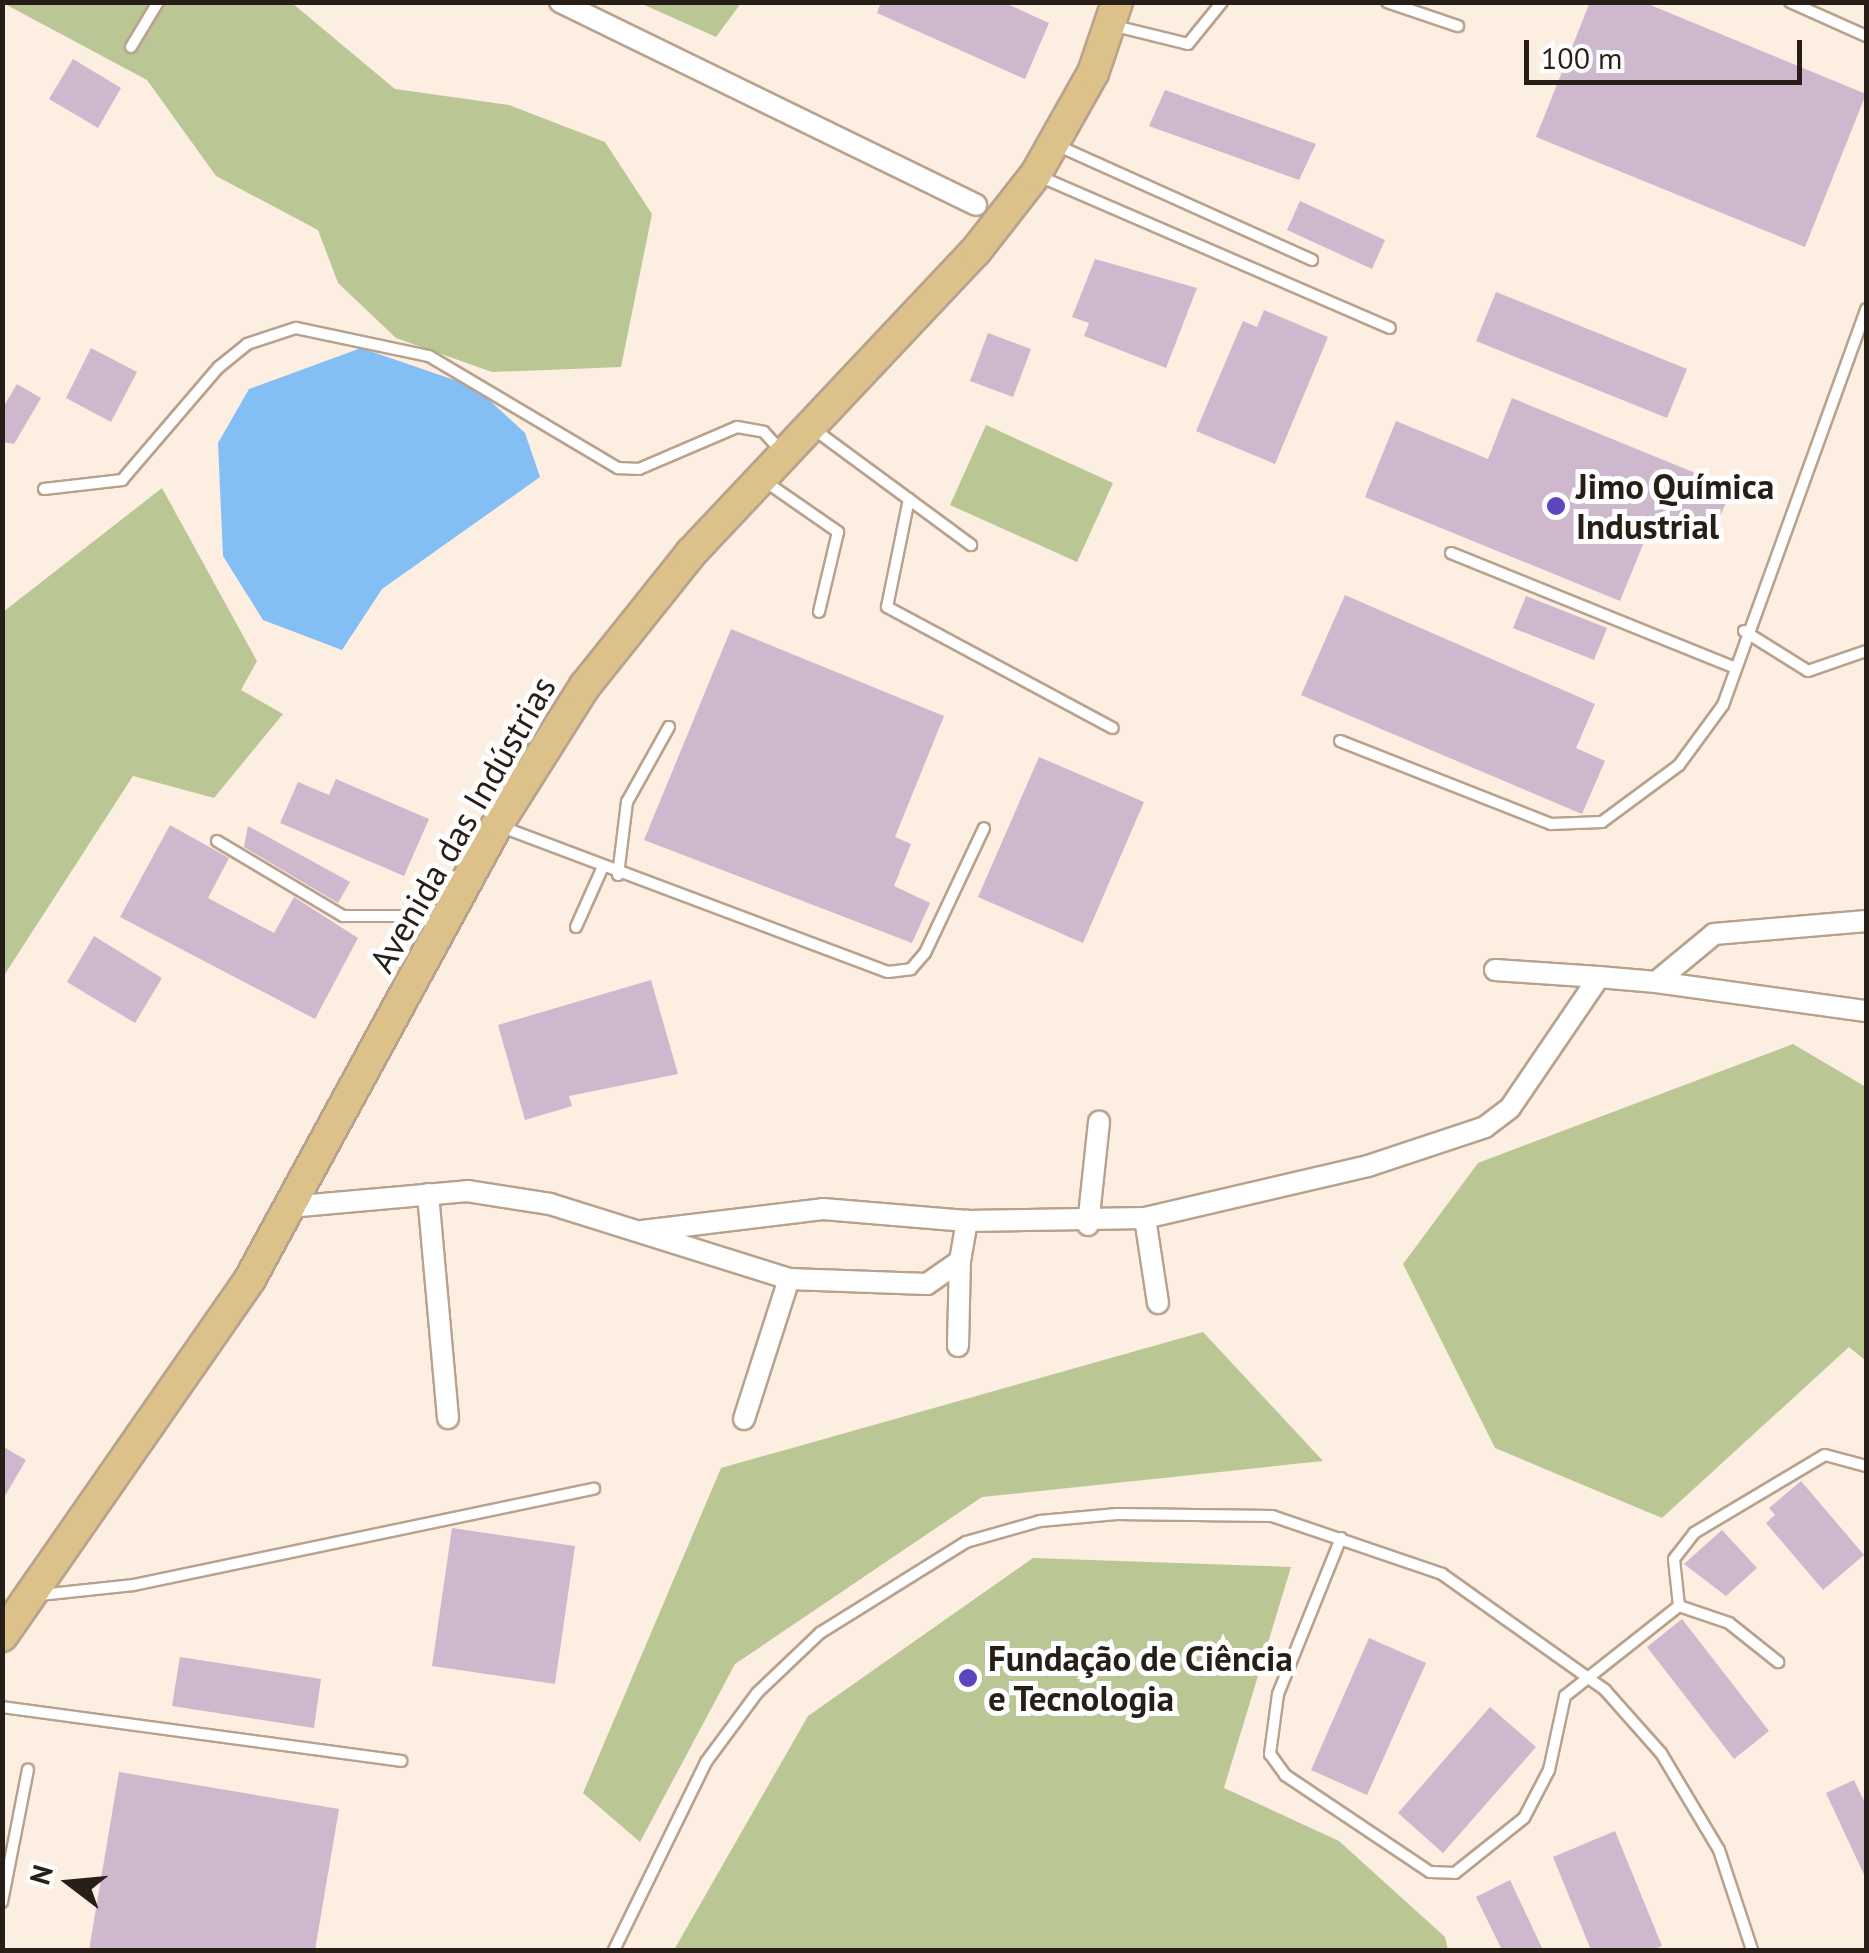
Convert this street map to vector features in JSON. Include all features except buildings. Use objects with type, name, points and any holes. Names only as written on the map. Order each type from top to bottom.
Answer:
[{"type":"main road","name":"Avenida das Indústrias","points":[[2,1636],[250,1279],[497,825],[586,686],[761,478],[1036,174],[1114,13]]},
{"type":"street","points":[[560,2],[976,205]]},
{"type":"street","points":[[1656,982],[1714,934],[1866,921]]},
{"type":"street","points":[[1495,970],[1656,982],[1866,1011]]},
{"type":"street","points":[[640,1232],[823,1209],[968,1221],[1088,1225],[1146,1218],[1368,1166],[1499,1120],[1599,977]]},
{"type":"street","points":[[1088,1225],[1099,1122]]},
{"type":"street","points":[[288,1207],[428,1194],[550,1204],[790,1279],[927,1284],[960,1261]]},
{"type":"street","points":[[428,1194],[448,1418]]},
{"type":"street","points":[[1146,1218],[1158,1303]]},
{"type":"street","points":[[958,1346],[960,1261],[968,1221]]},
{"type":"street","points":[[744,1419],[790,1279]]},
{"type":"lane","points":[[131,47],[158,2]]},
{"type":"lane","points":[[1114,13],[1188,44],[1222,2]]},
{"type":"lane","points":[[1387,2],[1458,26]]},
{"type":"lane","points":[[1790,2],[1866,36]]},
{"type":"lane","points":[[1053,144],[1312,260]]},
{"type":"lane","points":[[1036,174],[1390,328]]},
{"type":"lane","points":[[1340,741],[1484,801],[1578,826],[1623,810],[1679,765],[1723,705],[1744,631],[1866,309]]},
{"type":"lane","points":[[44,489],[122,480],[220,366],[247,344],[296,328],[429,356],[618,468],[639,469],[736,427],[764,432],[784,454]]},
{"type":"lane","points":[[810,427],[971,545]]},
{"type":"lane","points":[[761,478],[838,532],[819,612]]},
{"type":"lane","points":[[908,499],[887,607],[1113,728]]},
{"type":"lane","points":[[1451,553],[1734,668]]},
{"type":"lane","points":[[1744,631],[1808,670],[1866,652]]},
{"type":"lane","points":[[618,874],[627,802],[669,727]]},
{"type":"lane","points":[[497,825],[602,869],[687,891],[888,972],[911,968],[925,953],[984,828]]},
{"type":"lane","points":[[217,842],[342,916],[418,916],[440,928]]},
{"type":"lane","points":[[576,927],[602,869]]},
{"type":"lane","points":[[1679,1606],[1674,1560],[1694,1533],[1825,1455],[1866,1466]]},
{"type":"lane","points":[[28,1596],[133,1585],[594,1489]]},
{"type":"lane","points":[[614,1950],[671,1824],[757,1692],[890,1585],[966,1542],[1040,1521],[1272,1516],[1442,1574],[1583,1674],[1661,1753],[1719,1850],[1752,1950]]},
{"type":"lane","points":[[1341,1538],[1278,1694],[1270,1754],[1285,1775],[1430,1872],[1454,1873],[1524,1818],[1549,1770],[1558,1710],[1583,1674],[1679,1606]]},
{"type":"lane","points":[[1679,1606],[1729,1623],[1778,1662]]},
{"type":"lane","points":[[2,1706],[401,1761]]},
{"type":"lane","points":[[2,1902],[28,1770]]},
{"type":"green space","points":[[3,3],[292,3],[395,89],[509,105],[605,142],[652,214],[621,367],[492,372],[396,338],[338,283],[318,230],[216,176],[147,80]]},
{"type":"green space","points":[[640,3],[741,3],[716,37]]},
{"type":"green space","points":[[986,425],[1113,483],[1077,562],[950,505]]},
{"type":"green space","points":[[162,488],[257,661],[241,690],[283,714],[214,798],[133,776],[3,977],[3,612]]},
{"type":"green space","points":[[1793,1044],[1866,1087],[1866,1361],[1849,1347],[1662,1518],[1495,1448],[1403,1264],[1478,1163]]},
{"type":"green space","points":[[1203,1332],[1323,1461],[982,1497],[735,1664],[640,1842],[583,1793],[721,1468]]},
{"type":"green space","points":[[1033,1558],[1291,1567],[1224,1788],[1339,1841],[1445,1937],[1448,1950],[674,1950],[808,1716]]},
{"type":"water","points":[[361,348],[475,387],[525,433],[540,477],[382,589],[342,650],[263,620],[223,556],[218,443],[249,389]]},
{"type":"place","name":"Jimo Química Industrial","points":[[1556,506]]},
{"type":"place","name":"Fundação de Ciência e Tecnologia","points":[[968,1678]]}]
